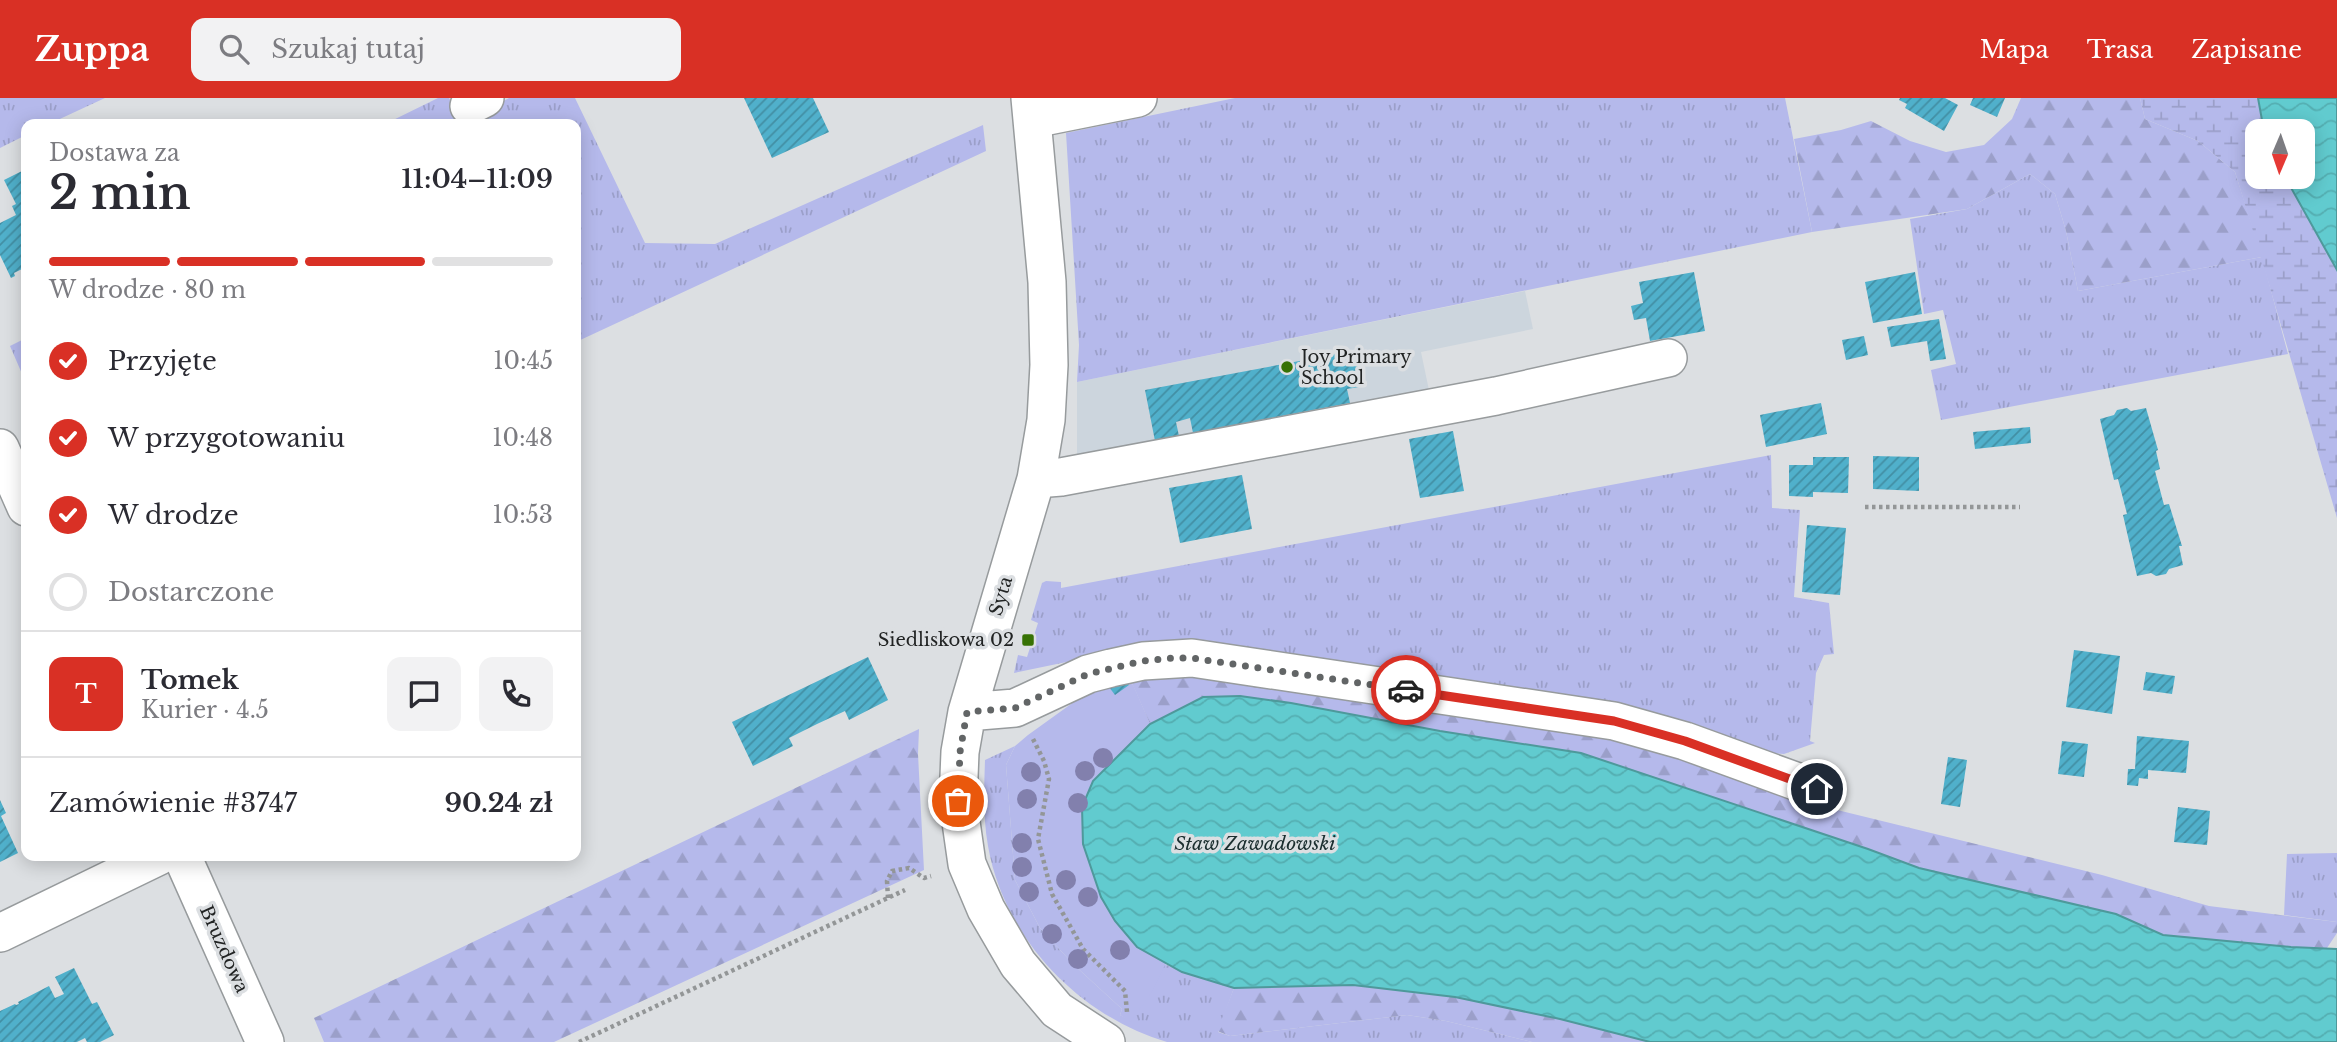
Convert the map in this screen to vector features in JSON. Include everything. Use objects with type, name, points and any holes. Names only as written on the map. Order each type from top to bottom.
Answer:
[{"type":"street","points":[[1032,108],[1138,98]]},
{"type":"street","name":"Syta","points":[[1032,108],[1047,282],[1049,365],[1046,419],[1036,479],[967,712],[960,752],[958,801],[967,864],[986,909],[1018,964],[1058,1010],[1116,1029]]},
{"type":"street","points":[[1036,479],[1061,477],[1496,397],[1668,358]]},
{"type":"street","points":[[0,448],[21,496]]},
{"type":"street","points":[[967,712],[1015,708],[1088,674],[1111,668],[1143,661],[1192,658],[1614,721],[1685,741],[1817,789]]},
{"type":"street","points":[[0,933],[149,861]]},
{"type":"street","name":"Bruzdowa","points":[[184,861],[265,1042]]},
{"type":"path","points":[[1865,507],[2020,507]]},
{"type":"path","points":[[1031,734],[1049,779],[1038,839],[1052,894],[1083,949],[1125,991],[1116,1029]]},
{"type":"path","points":[[888,898],[887,881],[892,871],[909,868],[924,878],[933,875]]},
{"type":"path","points":[[579,1042],[905,890]]},
{"type":"shaded area","name":"Joy Primary School","points":[[1525,291],[1533,329],[1421,352],[1430,395],[1144,449],[1143,442],[1077,456],[1077,382]]},
{"type":"green space","points":[[0,98],[105,98],[60,119],[21,119],[21,138],[0,148]]},
{"type":"green space","points":[[438,98],[449,98],[460,119],[395,119]]},
{"type":"green space","points":[[509,98],[575,98],[645,243],[715,244],[983,125],[986,151],[581,340],[581,119],[472,119]]},
{"type":"green space","points":[[1235,98],[1785,98],[1812,232],[1077,382],[1079,345],[1066,133]]},
{"type":"green space","points":[[2021,98],[2140,98],[2145,119],[2198,141],[2235,172],[2262,257],[2078,291],[2066,231],[2055,194],[2030,174],[1967,209],[1812,232],[1794,139],[1871,121],[1910,141],[1946,152],[1984,145],[2012,119]]},
{"type":"green space","points":[[2140,98],[2258,98],[2262,119],[2245,119],[2245,189],[2292,189],[2337,270],[2337,518],[2235,172],[2198,141],[2145,119]]},
{"type":"green space","points":[[2030,174],[2055,194],[2066,231],[2078,291],[2262,257],[2288,354],[1941,420],[1931,370],[1956,364],[1943,310],[1924,314],[1910,219],[1967,209]]},
{"type":"green space","points":[[21,340],[21,371],[10,346]]},
{"type":"green space","points":[[1771,455],[1772,508],[1800,510],[1794,597],[1829,603],[1834,654],[1824,655],[1816,673],[1810,741],[1815,743],[1784,754],[1153,644],[1014,673],[1018,655],[1027,657],[1038,623],[1031,620],[1042,583],[1046,581],[1061,582],[1061,588]]},
{"type":"green space","points":[[1188,673],[1611,735],[1732,768],[1829,808],[2102,875],[2209,906],[2337,922],[2337,933],[2327,948],[2163,935],[2116,914],[1919,869],[1581,753],[1240,696],[1203,697],[1150,724],[1128,674]]},
{"type":"green space","points":[[1128,674],[1150,724],[1093,781],[1082,807],[1083,844],[1101,897],[1137,947],[1166,963],[1152,991],[1131,1022],[1120,1015],[1122,1009],[1073,964],[1040,928],[1015,880],[1006,765],[1015,746],[1028,735],[1103,681]]},
{"type":"green space","points":[[1133,685],[1150,724],[1093,781],[1085,799],[1082,821],[1084,844],[1099,892],[1123,932],[1136,946],[1170,966],[1234,988],[1218,1032],[1230,1036],[1407,1015],[1446,1021],[1532,1042],[1167,1042],[1135,1030],[1076,993],[1050,969],[1028,942],[1010,912],[997,880],[985,825],[985,760],[1015,746],[1006,765],[1015,880],[1040,928],[1073,964],[1122,1009],[1120,1015],[1128,1019],[1128,978],[1097,947],[1060,880],[1054,860],[1051,829],[1059,798],[1052,789],[1054,775],[1050,764],[1078,729]]},
{"type":"green space","points":[[919,729],[924,870],[554,1042],[324,1042],[314,1018]]},
{"type":"green space","points":[[2337,853],[2337,922],[2284,915],[2287,854]]},
{"type":"green space","points":[[1353,985],[1455,997],[1560,1019],[1650,1042],[1532,1042],[1446,1021],[1407,1015],[1230,1036],[1217,1031],[1234,988]]},
{"type":"water","points":[[2258,98],[2337,98],[2337,270],[2292,189],[2315,189],[2315,119],[2262,119]]},
{"type":"water","name":"Staw Zawadowski","points":[[1240,696],[1581,753],[1919,868],[2116,914],[2163,935],[2337,949],[2337,1042],[1650,1042],[1560,1019],[1455,997],[1353,985],[1234,988],[1182,972],[1137,947],[1115,921],[1101,897],[1083,844],[1082,807],[1093,781],[1150,724],[1203,697]]},
{"type":"building","points":[[744,98],[813,98],[829,132],[772,158]]},
{"type":"building","points":[[1945,98],[1958,105],[1944,131],[1905,108],[1907,104],[1899,100]]},
{"type":"building","points":[[1973,98],[2005,98],[1997,117],[1970,105]]},
{"type":"building","points":[[21,172],[21,270],[11,278],[0,255],[0,223],[16,215],[12,206],[16,204],[4,180]]},
{"type":"building","points":[[1694,272],[1705,331],[1650,341],[1646,318],[1634,320],[1631,306],[1643,303],[1639,282]]},
{"type":"building","points":[[1915,272],[1922,314],[1873,323],[1865,282]]},
{"type":"building","points":[[1939,319],[1946,359],[1930,361],[1927,341],[1891,347],[1887,327]]},
{"type":"building","points":[[1864,336],[1868,355],[1846,360],[1842,340]]},
{"type":"building","points":[[1358,350],[1365,386],[1347,389],[1350,403],[1193,433],[1190,418],[1176,422],[1179,436],[1155,441],[1145,390]]},
{"type":"building","points":[[1821,403],[1827,434],[1766,447],[1760,415]]},
{"type":"building","points":[[2127,408],[2131,411],[2146,408],[2158,450],[2160,469],[2155,471],[2164,505],[2169,504],[2182,546],[2179,546],[2183,565],[2169,569],[2166,574],[2137,576],[2123,515],[2127,514],[2118,479],[2114,480],[2100,419]]},
{"type":"building","points":[[2030,427],[2031,443],[1975,449],[1973,432]]},
{"type":"building","points":[[1453,431],[1464,491],[1420,498],[1409,439]]},
{"type":"building","points":[[1873,456],[1919,457],[1919,491],[1873,489]]},
{"type":"building","points":[[1813,457],[1849,457],[1848,493],[1813,492],[1813,497],[1789,496],[1789,465],[1813,465]]},
{"type":"building","points":[[1242,475],[1252,529],[1180,543],[1169,488]]},
{"type":"building","points":[[1807,525],[1846,528],[1840,595],[1802,592]]},
{"type":"building","points":[[2074,650],[2120,656],[2112,714],[2066,707]]},
{"type":"building","points":[[868,657],[888,700],[849,720],[845,711],[817,724],[789,738],[793,746],[753,766],[732,722]]},
{"type":"building","points":[[2146,672],[2175,676],[2172,694],[2143,690]]},
{"type":"building","points":[[1124,677],[1129,685],[1115,695],[1109,687]]},
{"type":"building","points":[[2137,736],[2189,741],[2186,773],[2148,770],[2148,779],[2139,778],[2138,786],[2127,785],[2128,769],[2135,769]]},
{"type":"building","points":[[2062,741],[2088,744],[2084,777],[2058,774]]},
{"type":"building","points":[[1948,757],[1967,760],[1960,807],[1941,804]]},
{"type":"building","points":[[0,800],[6,813],[1,816],[18,853],[0,862]]},
{"type":"building","points":[[2178,807],[2210,811],[2207,845],[2174,842]]},
{"type":"building","points":[[74,968],[92,1004],[97,1002],[114,1035],[100,1042],[87,1042],[85,1038],[77,1042],[0,1042],[0,1011],[19,1004],[18,1002],[49,986],[55,998],[64,994],[55,977]]},
{"type":"way so far","points":[[958,801],[960,752],[967,712],[1015,708],[1088,674],[1111,668],[1143,661],[1192,658],[1406,690]]},
{"type":"place","name":"Joy Primary School","points":[[1287,367]]},
{"type":"place","name":"Siedliskowa 02","points":[[1028,640]]},
{"type":"route","points":[[1406,690],[1614,721],[1685,741],[1817,789]]}]
